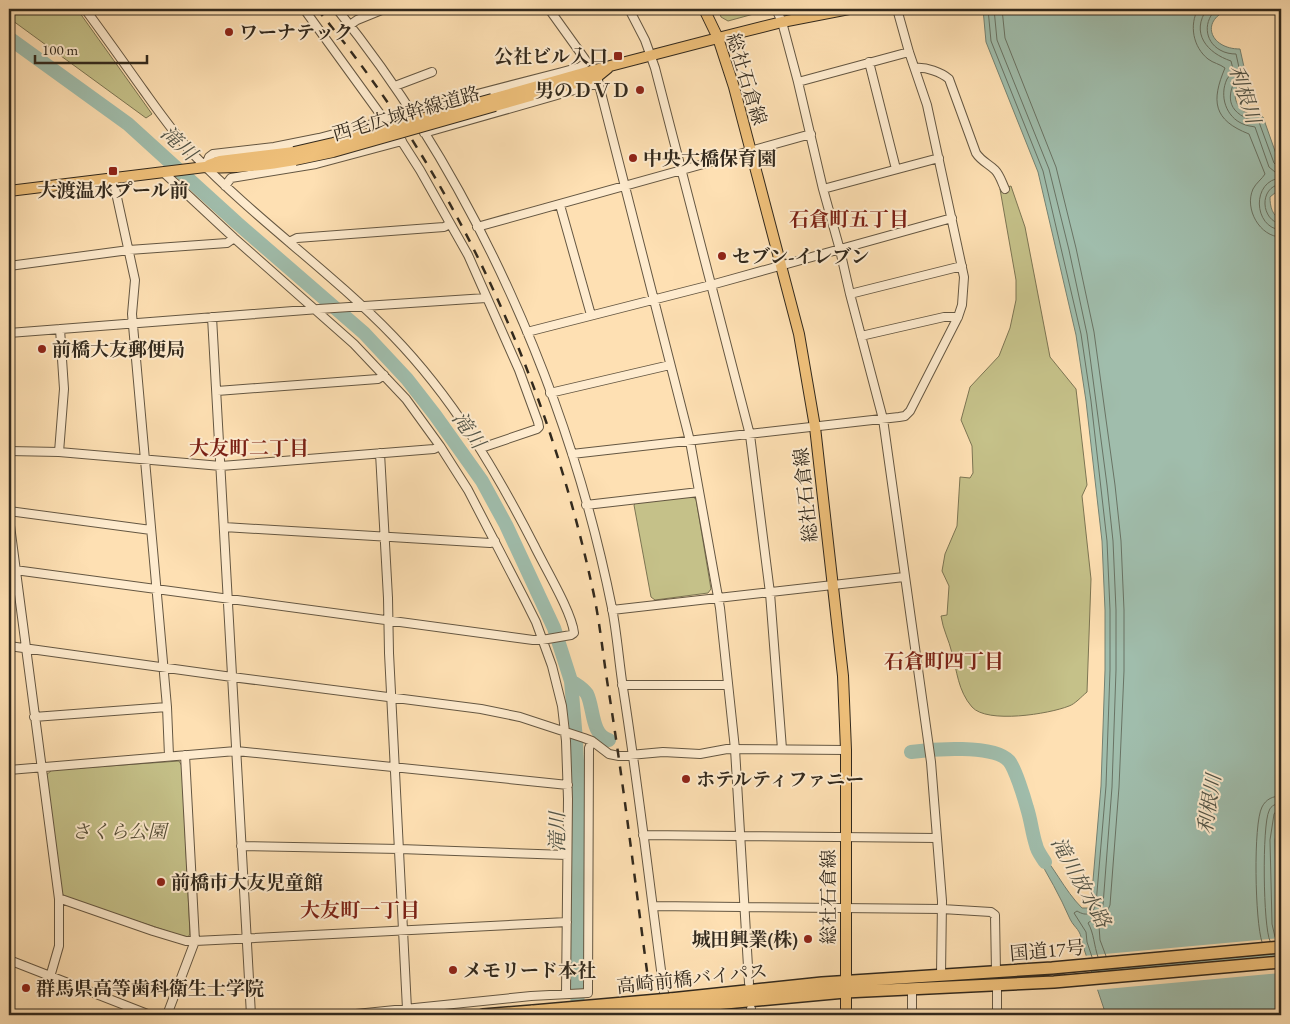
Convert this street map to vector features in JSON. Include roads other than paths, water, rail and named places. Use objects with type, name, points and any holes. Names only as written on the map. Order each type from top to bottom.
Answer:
[{"type":"highway","name":"国道17号","points":[[845,986],[941,975],[1052,968],[1281,947]]},
{"type":"highway","name":"国道17号","points":[[845,986],[912,988],[997,986],[1281,962]]},
{"type":"highway","name":"高崎前橋バイパス","points":[[588,1015],[845,986]]},
{"type":"highway","name":"高崎前橋バイパス","points":[[483,1015],[533,1011],[669,1007]]},
{"type":"main road","name":"総社石倉線","points":[[704,9],[718,38],[732,80],[751,151],[799,334],[815,427],[843,676],[846,750],[846,1015]]},
{"type":"main road","name":"西毛広域幹線道路","points":[[9,191],[201,167],[236,167],[294,156],[333,152],[588,72],[782,22],[850,9]]},
{"type":"main road","name":"西毛広域幹線道路","points":[[494,103],[598,80],[608,67]]},
{"type":"street","points":[[15,570],[21,569],[228,600],[544,640],[572,636],[574,633],[558,593],[505,489],[481,448],[454,408],[420,365],[362,306],[201,167],[85,9]]},
{"type":"street","points":[[304,9],[383,118],[390,123],[402,141],[468,255],[519,370],[539,425],[537,429],[481,448]]},
{"type":"street","points":[[337,9],[412,111],[458,189],[527,332],[572,454],[612,610],[634,754],[652,906],[669,1007]]},
{"type":"street","points":[[350,25],[357,20],[384,9]]},
{"type":"street","points":[[412,111],[580,67],[588,62],[549,9]]},
{"type":"street","points":[[629,9],[652,56],[750,435],[770,593],[782,749]]},
{"type":"street","points":[[776,9],[782,22],[798,82],[823,189],[883,419],[931,762],[942,909],[941,975]]},
{"type":"street","points":[[572,454],[903,417],[910,411],[958,316],[964,283],[927,104],[909,52],[897,9]]},
{"type":"street","points":[[798,82],[909,52]]},
{"type":"street","points":[[869,62],[896,169]]},
{"type":"street","points":[[916,68],[946,76],[949,80],[976,153],[993,168],[1005,189]]},
{"type":"street","points":[[395,86],[432,72]]},
{"type":"street","points":[[424,133],[598,80],[690,441],[720,608],[735,749],[749,984]]},
{"type":"street","points":[[201,167],[213,154],[274,147],[379,122],[383,118]]},
{"type":"street","points":[[477,227],[810,134]]},
{"type":"street","points":[[225,186],[231,178],[346,158],[402,141]]},
{"type":"street","points":[[823,189],[939,158]]},
{"type":"street","points":[[165,172],[234,238],[354,344],[406,399],[440,446],[468,490],[524,598],[544,640],[567,732],[568,994]]},
{"type":"street","points":[[113,179],[135,284],[132,314],[167,707],[169,756]]},
{"type":"street","points":[[560,205],[591,315]]},
{"type":"street","points":[[527,332],[711,285],[952,218]]},
{"type":"street","points":[[289,242],[297,238],[444,227],[450,224]]},
{"type":"street","points":[[9,266],[129,250],[227,243],[234,238]]},
{"type":"street","points":[[850,294],[962,266]]},
{"type":"street","points":[[9,333],[486,298]]},
{"type":"street","points":[[861,336],[944,317],[958,316]]},
{"type":"street","points":[[212,317],[251,1015]]},
{"type":"street","points":[[59,452],[64,389],[60,329]]},
{"type":"street","points":[[550,393],[670,365]]},
{"type":"street","points":[[217,391],[378,379],[384,375]]},
{"type":"street","points":[[9,451],[59,452],[221,466],[434,449],[440,446]]},
{"type":"street","points":[[380,453],[408,1009]]},
{"type":"street","points":[[586,505],[699,492]]},
{"type":"street","points":[[9,512],[151,530]]},
{"type":"street","points":[[9,518],[59,900],[59,946],[50,977]]},
{"type":"street","points":[[224,527],[490,543],[495,541]]},
{"type":"street","points":[[612,610],[904,577]]},
{"type":"street","points":[[9,646],[232,678],[481,708],[520,717],[567,732],[588,740],[609,754],[619,756],[674,752],[700,754],[722,749],[846,750]]},
{"type":"street","points":[[622,685],[728,685]]},
{"type":"street","points":[[34,717],[167,707]]},
{"type":"street","points":[[346,1015],[588,993],[588,740]]},
{"type":"street","points":[[9,770],[236,751],[568,785]]},
{"type":"street","points":[[167,1015],[194,941],[185,755]]},
{"type":"street","points":[[643,835],[937,838]]},
{"type":"street","points":[[241,846],[567,855]]},
{"type":"street","points":[[59,900],[64,900],[186,941],[567,922]]},
{"type":"street","points":[[652,906],[942,909],[991,912],[994,913],[996,972]]},
{"type":"street","points":[[9,960],[150,1015]]},
{"type":"street","points":[[997,986],[997,1015]]},
{"type":"street","points":[[912,988],[912,1015]]},
{"type":"street","points":[[552,995],[554,1015]]},
{"type":"water","name":"利根川","points":[[983,9],[1231,9],[1215,19],[1212,33],[1221,44],[1229,48],[1240,49],[1246,76],[1238,84],[1235,95],[1236,100],[1238,105],[1247,113],[1263,117],[1281,168],[1281,188],[1270,197],[1270,204],[1275,216],[1281,219],[1281,807],[1275,840],[1277,924],[1281,950],[1281,1015],[1106,1015],[1079,932],[1070,919],[1035,853],[1036,847],[1082,908],[1089,908],[1091,904],[1101,786],[1105,670],[1102,541],[1086,401],[1076,335],[1038,172],[986,42]]},
{"type":"waterway","name":"滝川","points":[[9,38],[128,124],[237,223],[364,333],[407,379],[482,481],[506,525],[554,628],[571,681],[578,782],[577,1015]]},
{"type":"waterway","name":"滝川放水路","points":[[571,681],[582,688],[587,694],[596,727],[599,733],[609,740]]},
{"type":"waterway","name":"滝川放水路","points":[[911,752],[947,749],[977,750],[990,752],[1009,761],[1017,776],[1024,797],[1038,852],[1045,862]]},
{"type":"railway","points":[[317,9],[367,73],[412,139],[453,209],[489,281],[521,355],[549,430],[573,508],[597,612],[621,773],[653,1015]]},
{"type":"place","name":"ワーナテック","points":[[229,32]]},
{"type":"place","name":"公社ビル入口","points":[[618,56]]},
{"type":"place","name":"男のＤＶＤ","points":[[640,90]]},
{"type":"place","name":"中央大橋保育園","points":[[633,158]]},
{"type":"place","name":"大渡温水プール前","points":[[113,171]]},
{"type":"place","name":"セブン-イレブン","points":[[722,256]]},
{"type":"place","name":"前橋大友郵便局","points":[[42,349]]},
{"type":"place","name":"ホテルティファニー","points":[[686,779]]},
{"type":"place","name":"前橋市大友児童館","points":[[161,882]]},
{"type":"place","name":"城田興業(株)","points":[[808,939]]},
{"type":"place","name":"メモリード本社","points":[[453,970]]},
{"type":"place","name":"群馬県高等歯科衛生士学院","points":[[26,988]]},
{"type":"district","name":"石倉町五丁目","points":[[849,219]]},
{"type":"district","name":"大友町二丁目","points":[[249,448]]},
{"type":"district","name":"石倉町四丁目","points":[[944,661]]},
{"type":"district","name":"大友町一丁目","points":[[360,910]]},
{"type":"park label","name":"さくら公園","points":[[119,831]]}]
